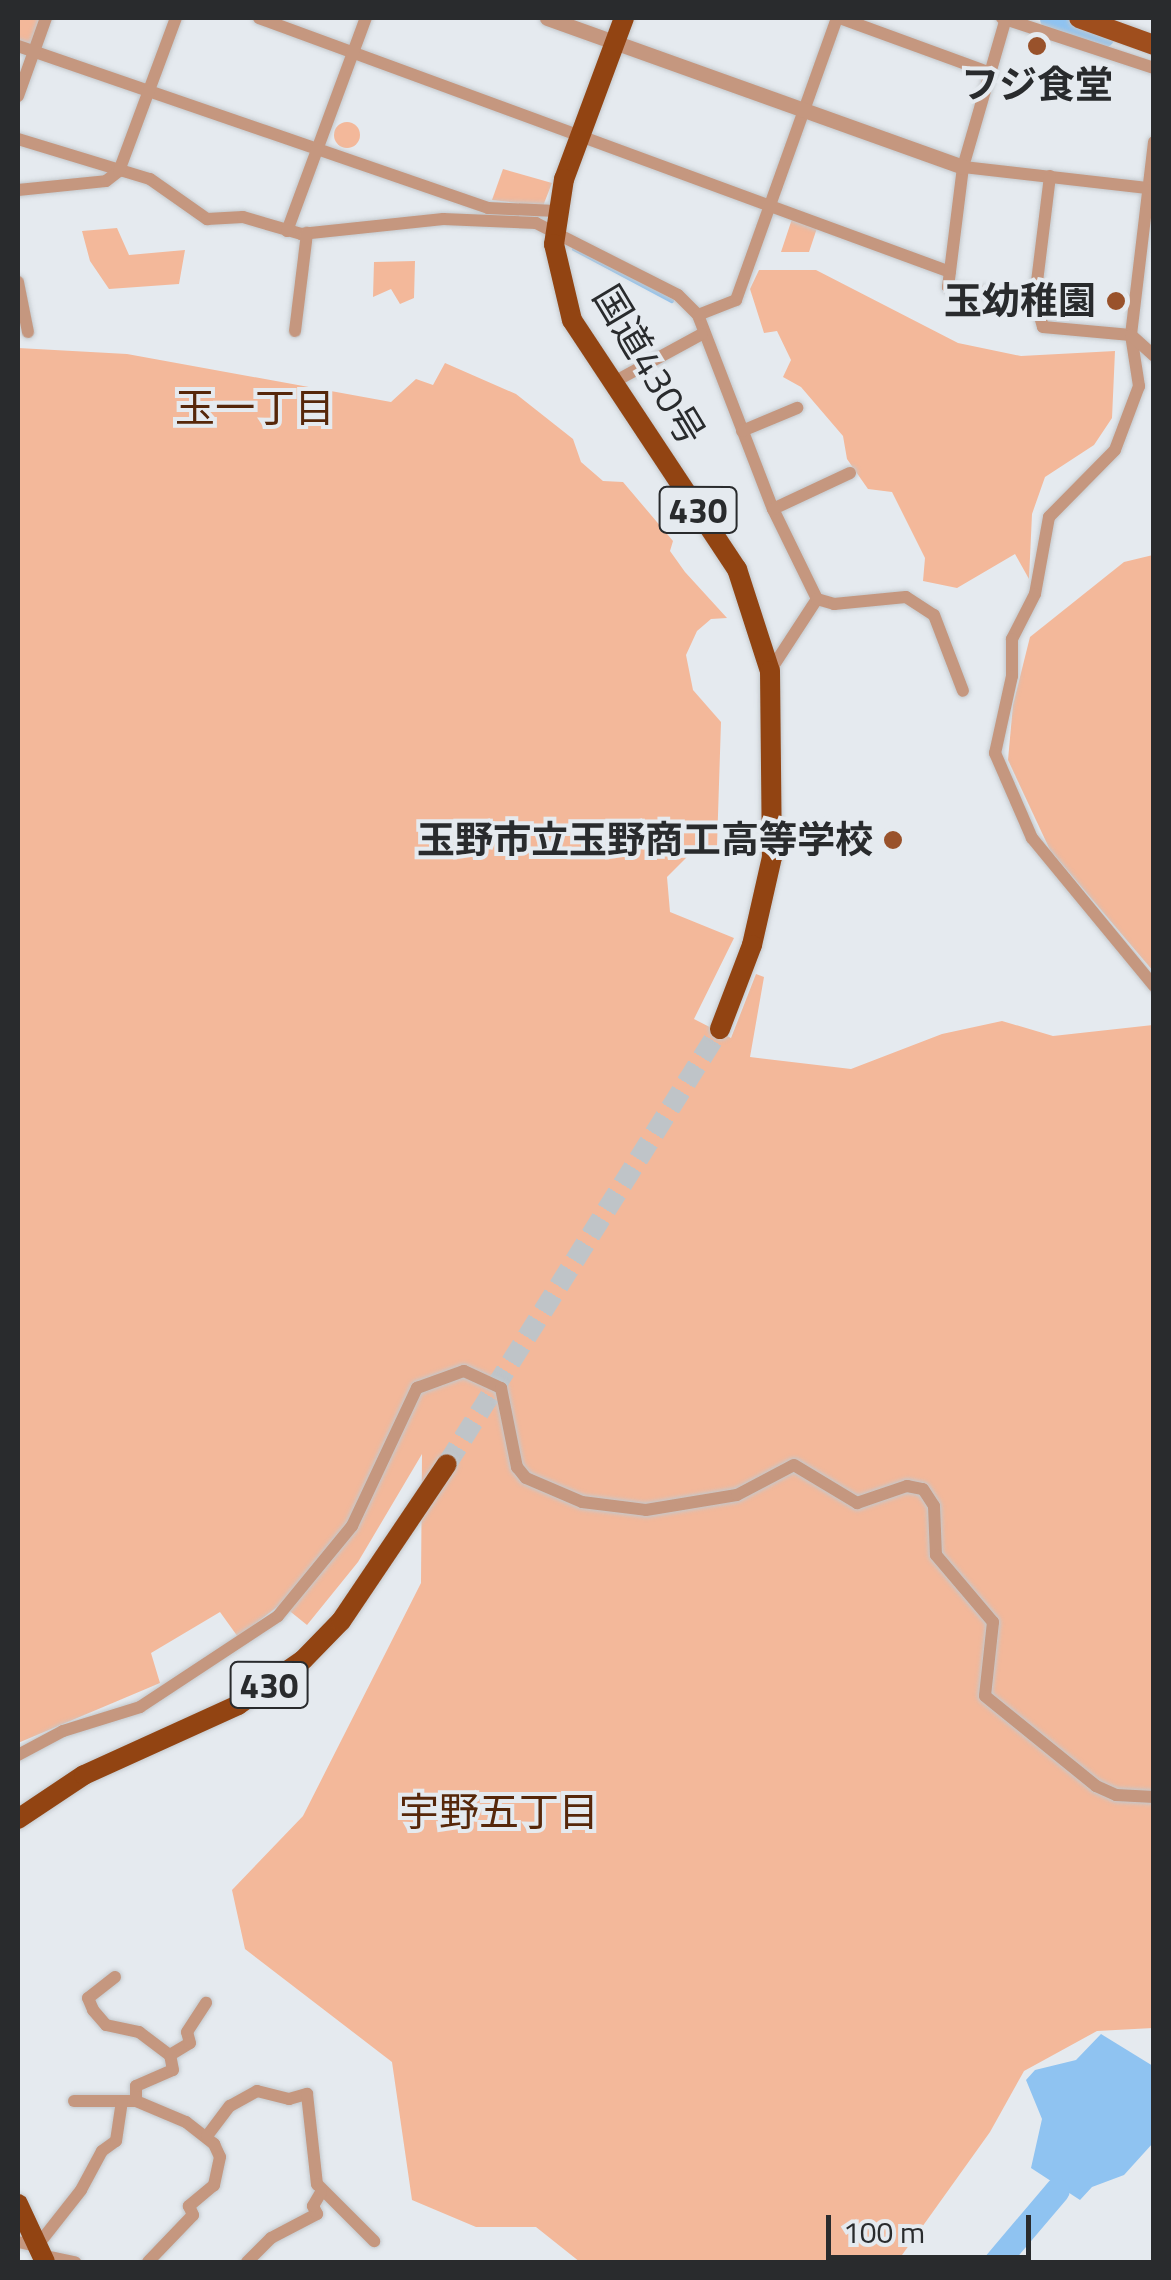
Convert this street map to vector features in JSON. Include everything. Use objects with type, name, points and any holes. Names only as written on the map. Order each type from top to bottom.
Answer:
[{"type":"highway","name":"国道430号","points":[[624,18],[579,135],[555,220],[566,304],[612,383],[738,569],[770,671],[772,857],[752,945],[720,1029]]},
{"type":"highway","name":"430","points":[[18,1820],[84,1775],[238,1704],[303,1660],[341,1621],[447,1464]]},
{"type":"highway","points":[[18,2204],[35,2251]]},
{"type":"main road","points":[[1079,18],[1154,45]]},
{"type":"street","points":[[18,96],[46,18]]},
{"type":"street","points":[[18,190],[106,181],[119,171],[176,18]]},
{"type":"street","points":[[259,18],[950,272]]},
{"type":"street","points":[[287,231],[366,18]]},
{"type":"street","points":[[547,18],[964,168],[1150,190]]},
{"type":"street","points":[[698,315],[736,300],[838,18],[990,73]]},
{"type":"street","points":[[1035,299],[948,287],[964,168],[1004,18],[1154,68]]},
{"type":"street","points":[[18,46],[150,88],[488,208],[555,220],[678,294],[698,315],[702,334],[773,509],[817,600]]},
{"type":"street","points":[[18,139],[150,179],[207,220],[242,217],[307,233],[508,218],[555,220]]},
{"type":"street","points":[[1154,142],[1130,335],[1138,386],[1115,450],[1049,517],[1035,594],[1012,639],[1012,676],[995,753],[1032,838],[1154,986]]},
{"type":"street","points":[[1050,176],[1035,299],[1047,330],[1130,335],[1154,356]]},
{"type":"street","points":[[295,330],[307,233]]},
{"type":"street","points":[[18,282],[28,332]]},
{"type":"street","points":[[612,383],[702,334]]},
{"type":"street","points":[[742,431],[797,408]]},
{"type":"street","points":[[773,509],[850,473]]},
{"type":"street","points":[[817,600],[834,604],[906,597],[926,605],[962,691]]},
{"type":"street","points":[[770,671],[817,600]]},
{"type":"street","points":[[18,1754],[63,1731],[140,1707],[278,1616],[352,1526],[417,1388],[464,1371],[500,1388],[517,1467],[526,1478],[582,1502],[646,1510],[738,1495],[794,1465],[857,1503],[906,1486],[923,1489],[934,1506],[936,1555],[993,1622],[985,1696],[1096,1786],[1116,1795],[1154,1798]]},
{"type":"street","points":[[75,2262],[35,2251],[82,2190],[102,2150],[116,2141],[136,2086],[174,2070],[170,2055],[139,2032],[106,2025],[92,2010],[88,1998],[116,1977]]},
{"type":"street","points":[[170,2055],[190,2043],[188,2032],[206,2003]]},
{"type":"street","points":[[206,2136],[230,2106],[257,2091],[289,2099],[308,2094],[311,2168],[321,2192],[374,2241]]},
{"type":"street","points":[[74,2102],[129,2101],[206,2136],[220,2157],[214,2185],[189,2206],[193,2215],[148,2262]]},
{"type":"street","points":[[247,2262],[271,2238],[317,2214],[313,2206],[321,2192]]},
{"type":"shaded area","points":[[18,18],[40,18],[30,45],[18,40]]},
{"type":"shaded area","points":[[347,122],[356,126],[360,135],[356,144],[347,148],[338,144],[334,135],[338,126]]},
{"type":"shaded area","points":[[503,169],[552,183],[543,206],[492,200]]},
{"type":"shaded area","points":[[792,219],[817,228],[809,252],[781,252]]},
{"type":"shaded area","points":[[117,228],[129,255],[185,250],[179,284],[109,289],[90,261],[82,231]]},
{"type":"shaded area","points":[[415,261],[414,298],[400,304],[391,289],[373,297],[374,262]]},
{"type":"shaded area","points":[[759,270],[816,270],[958,343],[1021,356],[1115,351],[1112,418],[1094,445],[1045,477],[1032,514],[1029,579],[1015,554],[957,588],[923,581],[925,558],[892,492],[868,489],[847,459],[843,436],[801,387],[783,377],[791,360],[777,331],[764,333],[750,289]]},
{"type":"shaded area","points":[[18,348],[127,354],[391,402],[416,379],[433,385],[445,363],[516,394],[573,439],[581,462],[603,481],[623,482],[673,541],[670,551],[685,572],[727,618],[711,619],[697,631],[686,655],[693,690],[721,722],[717,846],[687,857],[667,877],[670,912],[734,938],[694,1019],[731,1038],[756,974],[764,977],[750,1057],[851,1069],[942,1034],[1002,1021],[1053,1036],[1153,1025],[1153,2028],[1097,2031],[1024,2071],[990,2132],[897,2262],[580,2262],[536,2227],[476,2227],[412,2200],[392,2062],[245,1949],[232,1890],[303,1816],[421,1583],[422,1454],[358,1562],[307,1625],[281,1604],[238,1637],[220,1612],[151,1653],[160,1683],[18,1743]]},
{"type":"shaded area","points":[[1154,555],[1153,971],[1050,850],[1008,760],[1013,705],[1030,637],[1124,562]]},
{"type":"water","points":[[1101,2034],[1153,2066],[1153,2143],[1124,2175],[1092,2187],[1080,2200],[1031,2168],[1042,2119],[1026,2080],[1035,2070],[1076,2060]]},
{"type":"waterway","points":[[1052,18],[1102,35]]},
{"type":"waterway","points":[[574,249],[672,301]]},
{"type":"waterway","points":[[996,2262],[1057,2190]]},
{"type":"tunnel","points":[[447,1464],[720,1029]]},
{"type":"place","name":"フジ食堂","points":[[1037,46]]},
{"type":"place","name":"玉幼稚園","points":[[1116,301]]},
{"type":"place","name":"玉野市立玉野商工高等学校","points":[[893,840]]},
{"type":"district","name":"玉一丁目","points":[[255,408]]},
{"type":"district","name":"宇野五丁目","points":[[499,1812]]}]
